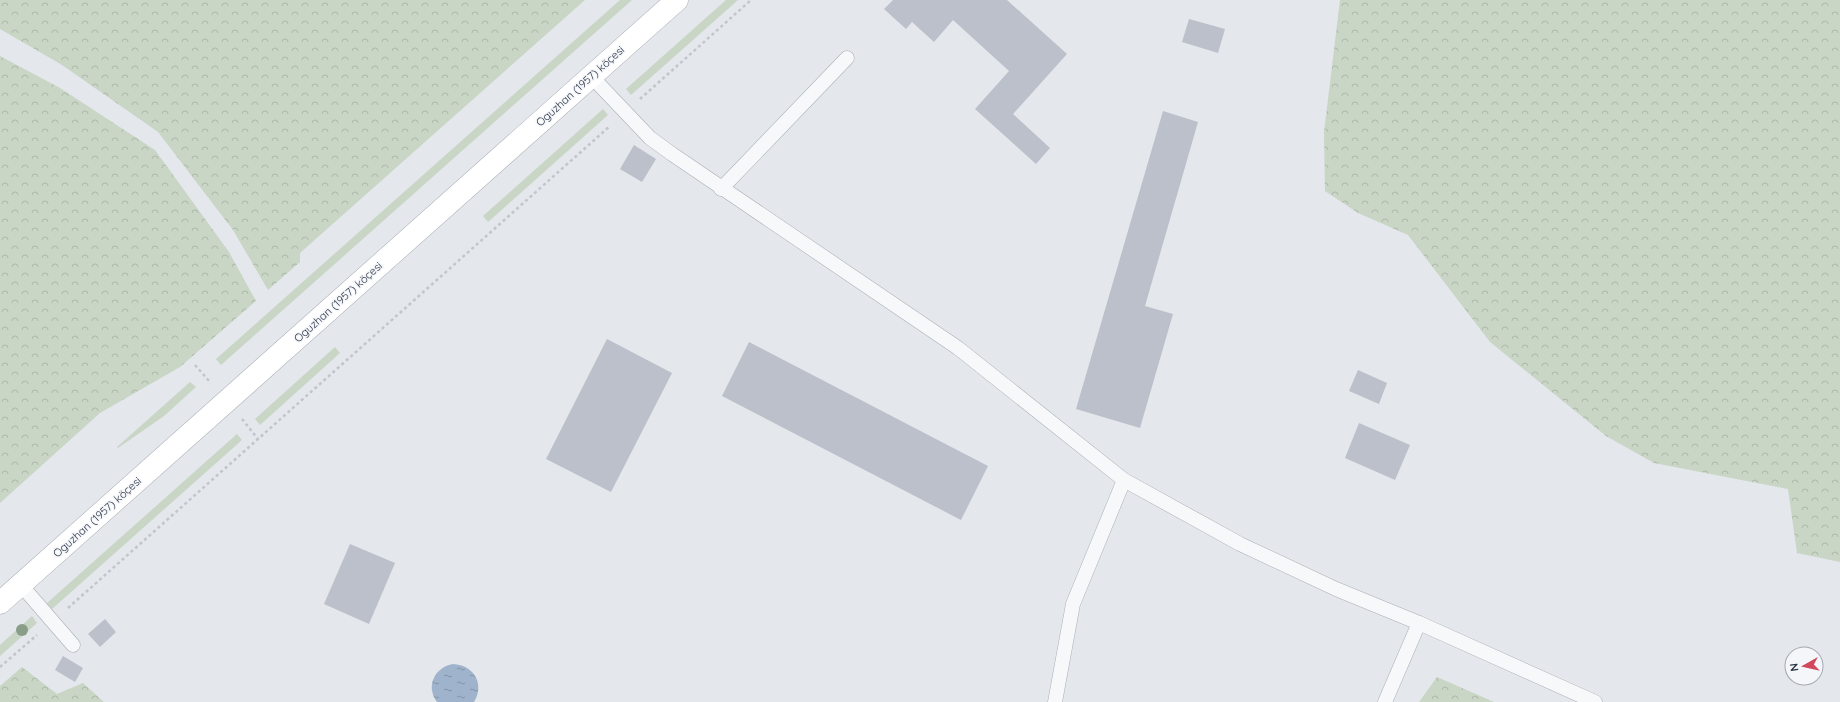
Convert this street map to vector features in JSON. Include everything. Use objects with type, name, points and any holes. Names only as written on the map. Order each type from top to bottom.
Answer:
[{"type":"main road","name":"Oguzhan (1957) köçesi","points":[[0,603],[677,0]]},
{"type":"lane","points":[[721,189],[847,58]]},
{"type":"lane","points":[[591,76],[650,138],[721,189],[958,348],[1124,480],[1240,544],[1336,589],[1419,622],[1596,702]]},
{"type":"lane","points":[[1055,702],[1073,604],[1124,480]]},
{"type":"lane","points":[[21,584],[73,645]]},
{"type":"lane","points":[[1385,702],[1419,622]]},
{"type":"path","points":[[0,668],[751,0]]},
{"type":"green space","points":[[0,0],[585,0],[300,253],[300,262],[268,290],[233,230],[158,132],[62,65],[0,29]]},
{"type":"green space","points":[[620,0],[632,0],[221,365],[216,359]]},
{"type":"green space","points":[[726,0],[738,0],[631,95],[626,89]]},
{"type":"green space","points":[[1340,0],[1840,0],[1840,562],[1797,553],[1788,489],[1654,463],[1606,436],[1490,342],[1408,235],[1358,213],[1325,191],[1324,132]]},
{"type":"green space","points":[[0,56],[60,88],[155,150],[229,252],[256,301],[180,367],[100,413],[0,503]]},
{"type":"green space","points":[[603,109],[608,115],[488,222],[483,216]]},
{"type":"green space","points":[[335,347],[340,353],[260,425],[255,419]]},
{"type":"green space","points":[[190,382],[196,387],[164,416],[118,448],[117,447]]},
{"type":"green space","points":[[237,434],[242,440],[52,609],[47,603]]},
{"type":"green space","points":[[32,616],[37,623],[0,656],[0,645]]},
{"type":"green space","points":[[22,667],[57,694],[83,683],[104,702],[0,702],[0,686]]},
{"type":"green space","points":[[1437,677],[1494,702],[1419,702]]},
{"type":"water","points":[[453,664],[467,668],[476,677],[478,689],[474,702],[437,702],[432,690],[434,678],[441,669]]},
{"type":"building","points":[[893,0],[1007,0],[1067,54],[1013,114],[1050,148],[1036,164],[975,109],[1009,71],[953,20],[934,42],[912,22],[906,29],[884,9]]},
{"type":"building","points":[[1189,19],[1225,29],[1218,53],[1182,42]]},
{"type":"building","points":[[1163,111],[1198,122],[1145,306],[1173,314],[1140,428],[1076,409]]},
{"type":"building","points":[[634,145],[656,159],[642,182],[620,169]]},
{"type":"building","points":[[607,339],[672,373],[611,492],[546,459]]},
{"type":"building","points":[[749,342],[988,466],[961,520],[722,396]]},
{"type":"building","points":[[1358,370],[1387,383],[1379,404],[1349,391]]},
{"type":"building","points":[[1359,423],[1410,445],[1395,480],[1345,458]]},
{"type":"building","points":[[350,544],[395,563],[369,624],[324,604]]},
{"type":"building","points":[[105,619],[116,632],[100,647],[88,634]]},
{"type":"building","points":[[63,656],[83,668],[75,682],[55,670]]}]
